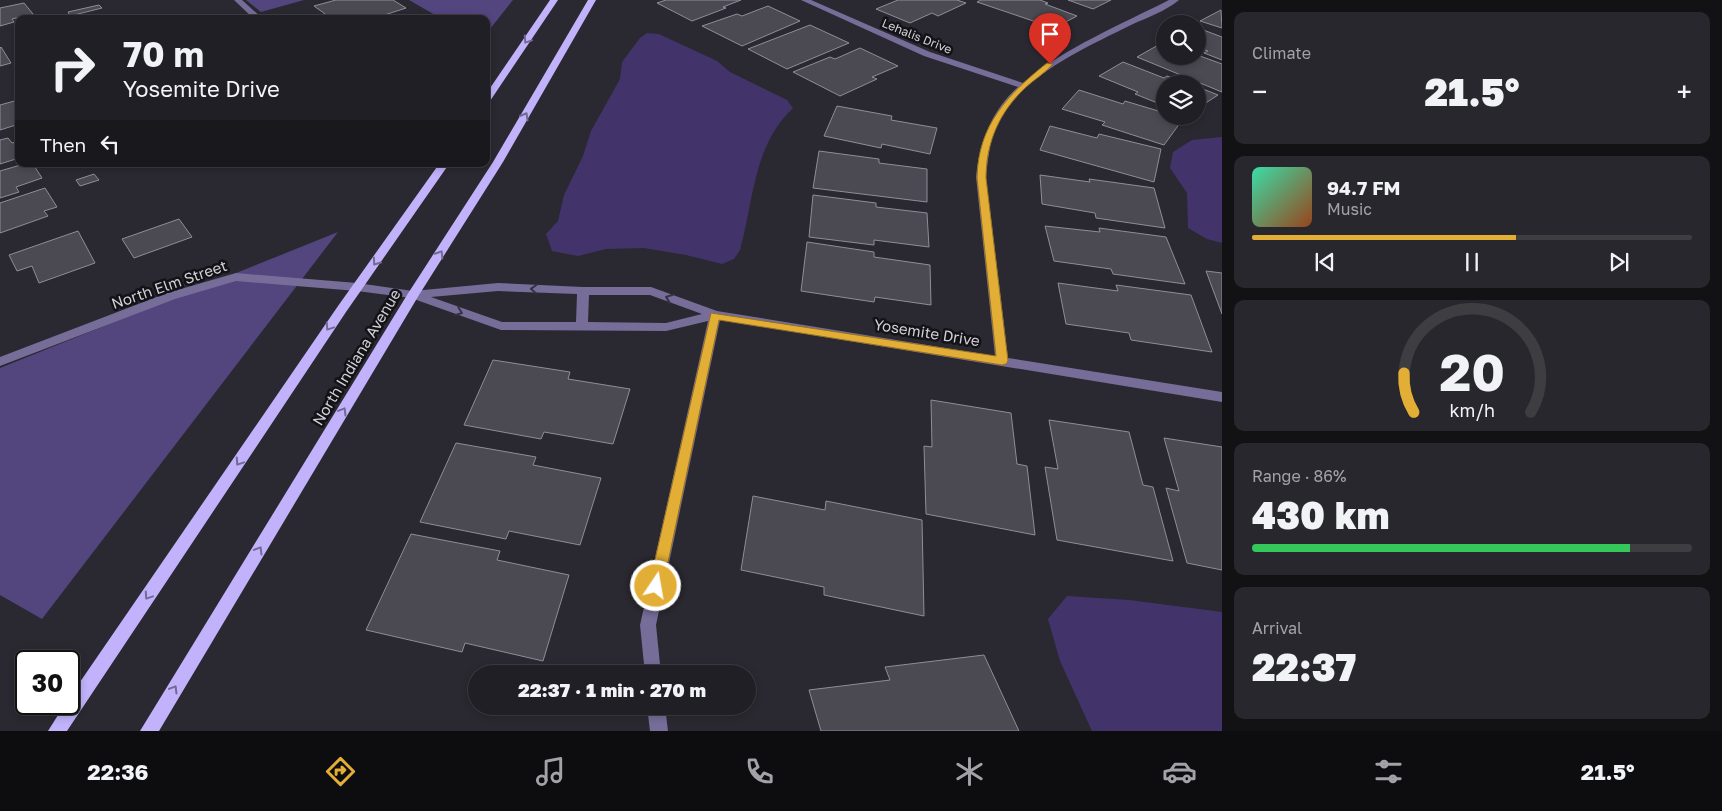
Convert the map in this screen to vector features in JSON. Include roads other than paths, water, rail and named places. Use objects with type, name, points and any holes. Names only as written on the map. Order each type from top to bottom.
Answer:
[{"type":"main road","points":[[490,94],[554,0]]},
{"type":"main road","name":"North Indiana Avenue","points":[[149,731],[413,295],[498,162],[592,0]]},
{"type":"main road","points":[[57,731],[357,286],[374,266],[442,167]]},
{"type":"street","points":[[238,0],[255,15]]},
{"type":"street","name":"Lehalis Drive","points":[[806,0],[927,54],[1023,86]]},
{"type":"street","points":[[1002,361],[981,178],[982,157],[986,138],[993,124],[1023,86],[1059,59],[1175,0]]},
{"type":"street","name":"North Elm Street","points":[[0,362],[172,296],[236,277],[357,286],[413,295]]},
{"type":"street","name":"Yosemite Drive","points":[[413,295],[498,287],[583,291],[651,291],[715,315],[1222,397]]},
{"type":"street","points":[[582,326],[583,291]]},
{"type":"street","name":"Yosemite Drive","points":[[413,295],[501,326],[666,327],[715,315]]},
{"type":"street","points":[[652,665],[648,625],[715,315]]},
{"type":"street","points":[[657,715],[659,731]]}]
